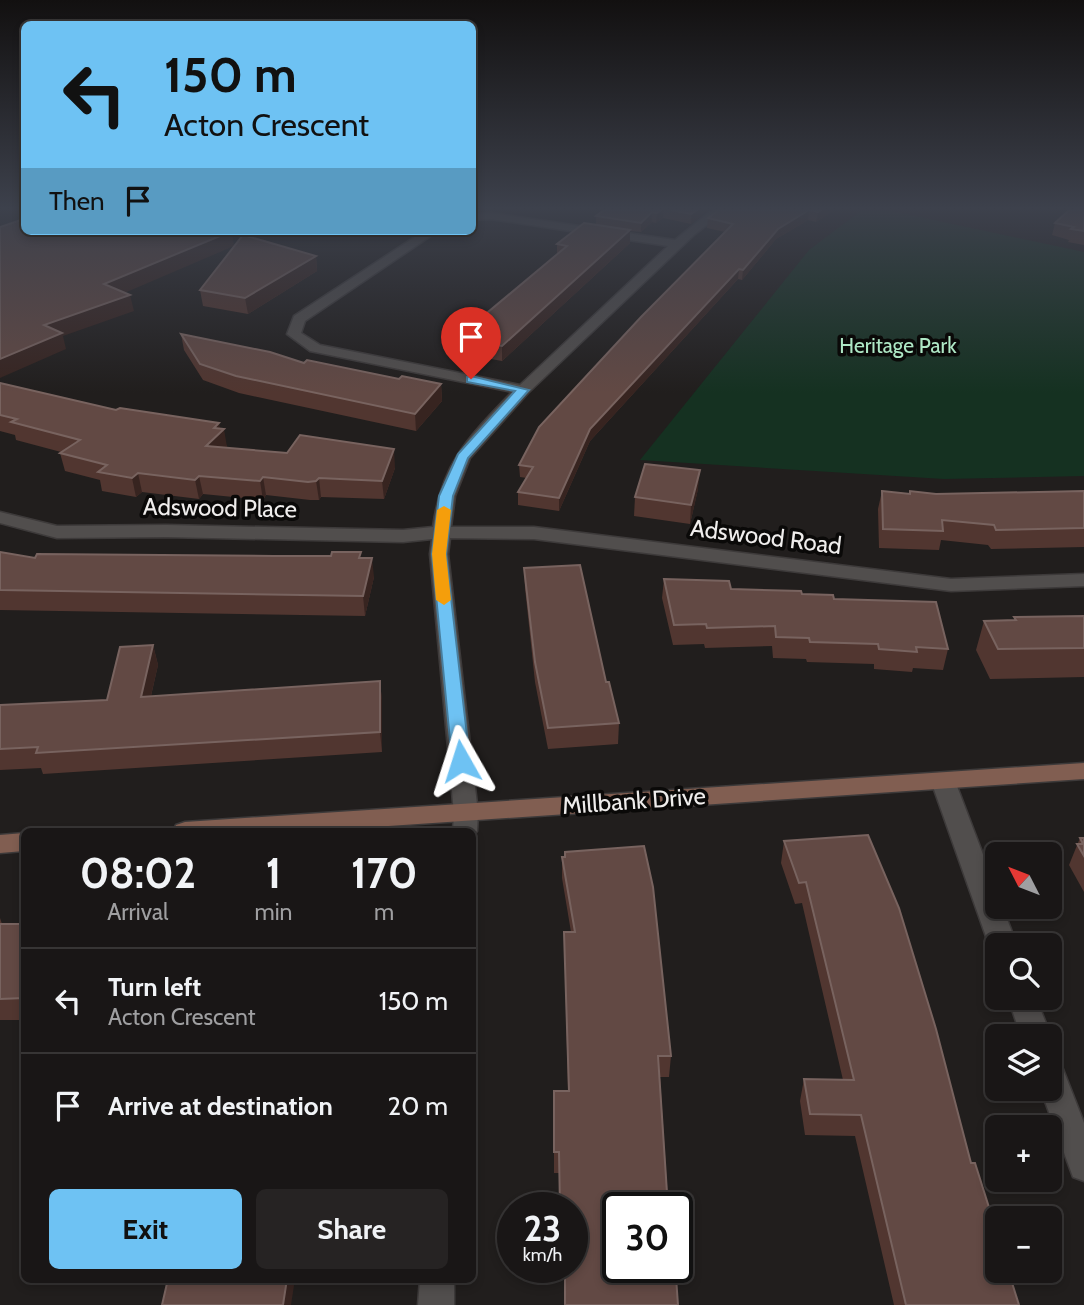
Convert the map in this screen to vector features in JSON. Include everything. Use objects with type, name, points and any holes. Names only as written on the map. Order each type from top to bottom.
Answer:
[{"type":"street","points":[[372,271],[299,319],[294,334],[315,348],[523,390]]},
{"type":"street","points":[[466,822],[439,554],[446,496],[462,457],[523,390],[648,271]]},
{"type":"street","name":"Adswood Place","points":[[0,517],[57,532],[166,531],[403,536],[442,531]]},
{"type":"street","name":"Adswood Road","points":[[442,531],[534,533],[951,585],[1084,580]]},
{"type":"street","name":"Millbank Drive","points":[[279,828],[466,822],[1084,771]]},
{"type":"street","points":[[943,781],[999,933]]},
{"type":"street","points":[[0,844],[21,842]]},
{"type":"street","points":[[1060,1101],[1084,1166]]},
{"type":"street","points":[[436,1305],[437,1283]]},
{"type":"green space","name":"Heritage Park","points":[[792,271],[1084,271],[1084,476],[944,479],[640,460]]},
{"type":"building","points":[[0,271],[136,271],[104,284],[130,295],[44,325],[62,333],[0,359]]},
{"type":"building","points":[[215,271],[291,271],[245,298],[200,290]]},
{"type":"building","points":[[537,271],[585,271],[502,346],[457,338]]},
{"type":"building","points":[[687,271],[737,271],[590,429],[559,498],[518,492],[533,467],[519,465],[539,427]]},
{"type":"building","points":[[181,334],[270,352],[304,363],[307,360],[399,379],[402,376],[441,384],[415,414],[236,376],[200,364]]},
{"type":"building","points":[[0,383],[116,410],[120,408],[219,423],[214,428],[224,429],[206,446],[287,453],[300,435],[394,449],[382,481],[319,478],[308,482],[263,477],[260,481],[199,476],[195,480],[138,473],[132,478],[98,472],[107,465],[60,453],[80,440],[11,422],[17,419],[0,415]]},
{"type":"building","points":[[645,464],[700,470],[691,505],[635,497]]},
{"type":"building","points":[[882,491],[936,494],[1084,491],[1084,528],[996,530],[994,525],[942,520],[943,531],[883,529]]},
{"type":"building","points":[[0,552],[35,558],[37,554],[331,556],[332,552],[361,552],[359,558],[372,558],[363,596],[0,590]]},
{"type":"building","points":[[580,565],[606,682],[609,682],[619,723],[548,728],[535,662],[524,568]]},
{"type":"building","points":[[664,579],[729,581],[731,589],[801,591],[802,594],[833,595],[834,599],[936,602],[948,649],[916,647],[917,652],[879,649],[878,644],[810,642],[809,638],[776,637],[775,626],[707,628],[706,624],[674,625]]},
{"type":"building","points":[[1084,616],[1084,648],[998,649],[984,621],[1016,620],[1014,617]]},
{"type":"building","points":[[153,645],[141,697],[380,681],[380,732],[36,753],[38,747],[0,749],[0,705],[107,700],[120,647]]},
{"type":"building","points":[[868,835],[899,908],[936,1029],[971,1163],[975,1163],[989,1206],[985,1206],[985,1283],[1012,1283],[1019,1305],[906,1305],[861,1115],[810,1114],[804,1079],[854,1080],[806,882],[799,883],[784,841]]},
{"type":"building","points":[[1080,838],[1084,838],[1084,856],[1077,844],[1083,844]]},
{"type":"building","points":[[644,846],[653,887],[671,1056],[658,1056],[667,1192],[602,1192],[602,1283],[676,1283],[678,1305],[565,1305],[565,1283],[588,1283],[588,1192],[560,1192],[559,1152],[554,1152],[554,1091],[569,1091],[564,932],[575,932],[562,857],[565,857],[565,852]]},
{"type":"building","points":[[0,924],[21,924],[21,998],[0,999]]},
{"type":"building","points":[[167,1283],[286,1283],[283,1305],[162,1305]]},
{"type":"slow traffic","points":[[444,510],[439,554],[444,600]]},
{"type":"route","points":[[461,761],[439,554],[446,496],[462,457],[523,390],[471,379]]}]
